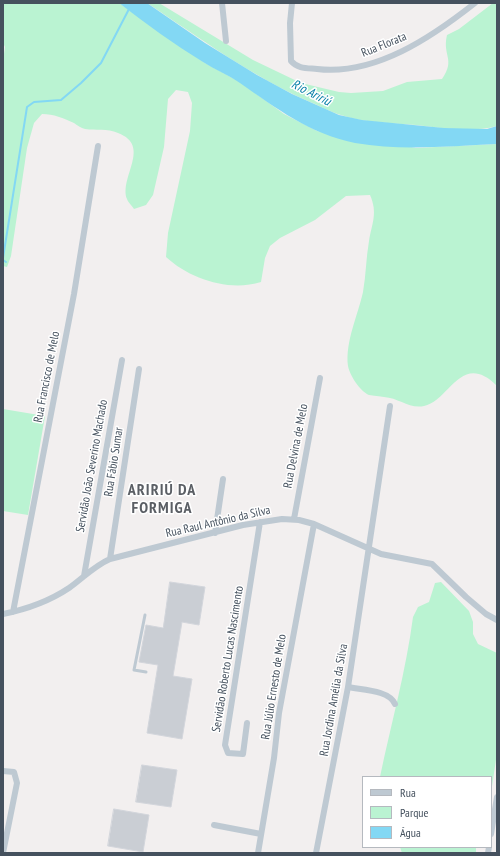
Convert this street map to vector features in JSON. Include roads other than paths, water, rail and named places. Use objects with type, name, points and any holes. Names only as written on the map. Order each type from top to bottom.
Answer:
[{"type":"street","points":[[222,3],[226,41]]},
{"type":"street","name":"Rua Florata","points":[[292,3],[290,23],[291,61],[298,67],[323,70],[356,68],[402,50],[426,39],[475,3]]},
{"type":"street","name":"Rua Francisco de Melo","points":[[13,612],[73,301],[98,146]]},
{"type":"street","name":"Servidão João Severino Machado","points":[[84,576],[122,360]]},
{"type":"street","name":"Rua Fábio Sumar","points":[[110,559],[140,369]]},
{"type":"street","name":"Rua Delvina de Melo","points":[[294,519],[320,378]]},
{"type":"street","name":"Rua Jordina Amélia da Silva","points":[[316,853],[348,687],[390,406]]},
{"type":"street","points":[[215,533],[224,479]]},
{"type":"street","name":"Rua Raul Antônio da Silva","points":[[3,614],[47,602],[70,587],[96,566],[110,559],[260,522],[294,519],[314,524],[390,557],[432,564],[466,597],[486,614],[497,620]]},
{"type":"street","name":"Servidão Roberto Lucas Nascimento","points":[[247,723],[243,754],[228,752],[226,745],[260,522]]},
{"type":"street","name":"Rua Júlio Ernesto de Melo","points":[[258,853],[274,758],[281,697],[314,524]]},
{"type":"street","points":[[348,687],[387,695],[393,699],[396,704]]},
{"type":"street","points":[[3,771],[14,772],[17,783],[3,853]]},
{"type":"street","points":[[492,828],[497,798]]},
{"type":"street","points":[[214,825],[261,834]]},
{"type":"lane","points":[[145,615],[134,670],[146,672]]},
{"type":"water","points":[[119,3],[147,3],[205,43],[257,75],[292,94],[339,115],[362,120],[444,128],[487,129],[497,126],[497,144],[390,147],[355,143],[339,139],[308,127],[294,119],[236,80],[208,65],[160,34]]},
{"type":"waterway","points":[[3,258],[27,107],[34,102],[61,100],[81,83],[101,63],[129,9]]},
{"type":"district","name":"ARIRIÚ DA FORMIGA","points":[[162,499]]},
{"type":"water label","name":"Rio Aririú","points":[[311,93]]}]
